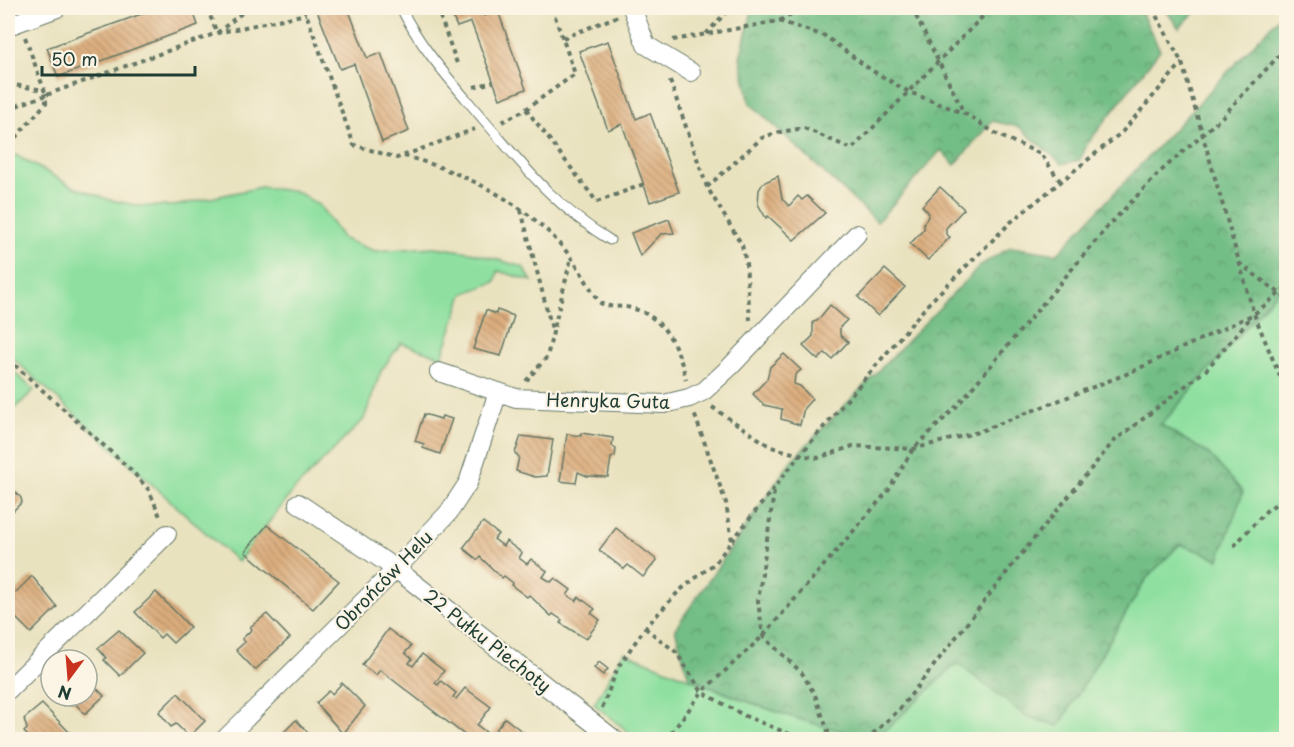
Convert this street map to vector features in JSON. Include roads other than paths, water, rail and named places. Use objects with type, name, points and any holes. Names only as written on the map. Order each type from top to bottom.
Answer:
[{"type":"street","points":[[14,23],[57,8]]},
{"type":"street","points":[[627,11],[646,45],[690,72]]},
{"type":"street","name":"Henryka Guta","points":[[439,372],[505,395],[664,404],[694,397],[704,391],[754,342],[857,234]]},
{"type":"street","name":"Obrońców Helu","points":[[224,740],[396,569],[449,512],[468,483],[505,395]]},
{"type":"street","name":"22 Pułku Piechoty","points":[[298,503],[396,569],[615,740]]},
{"type":"street","points":[[8,690],[167,534]]},
{"type":"lane","points":[[401,8],[423,46],[543,188],[580,222],[610,240]]}]
